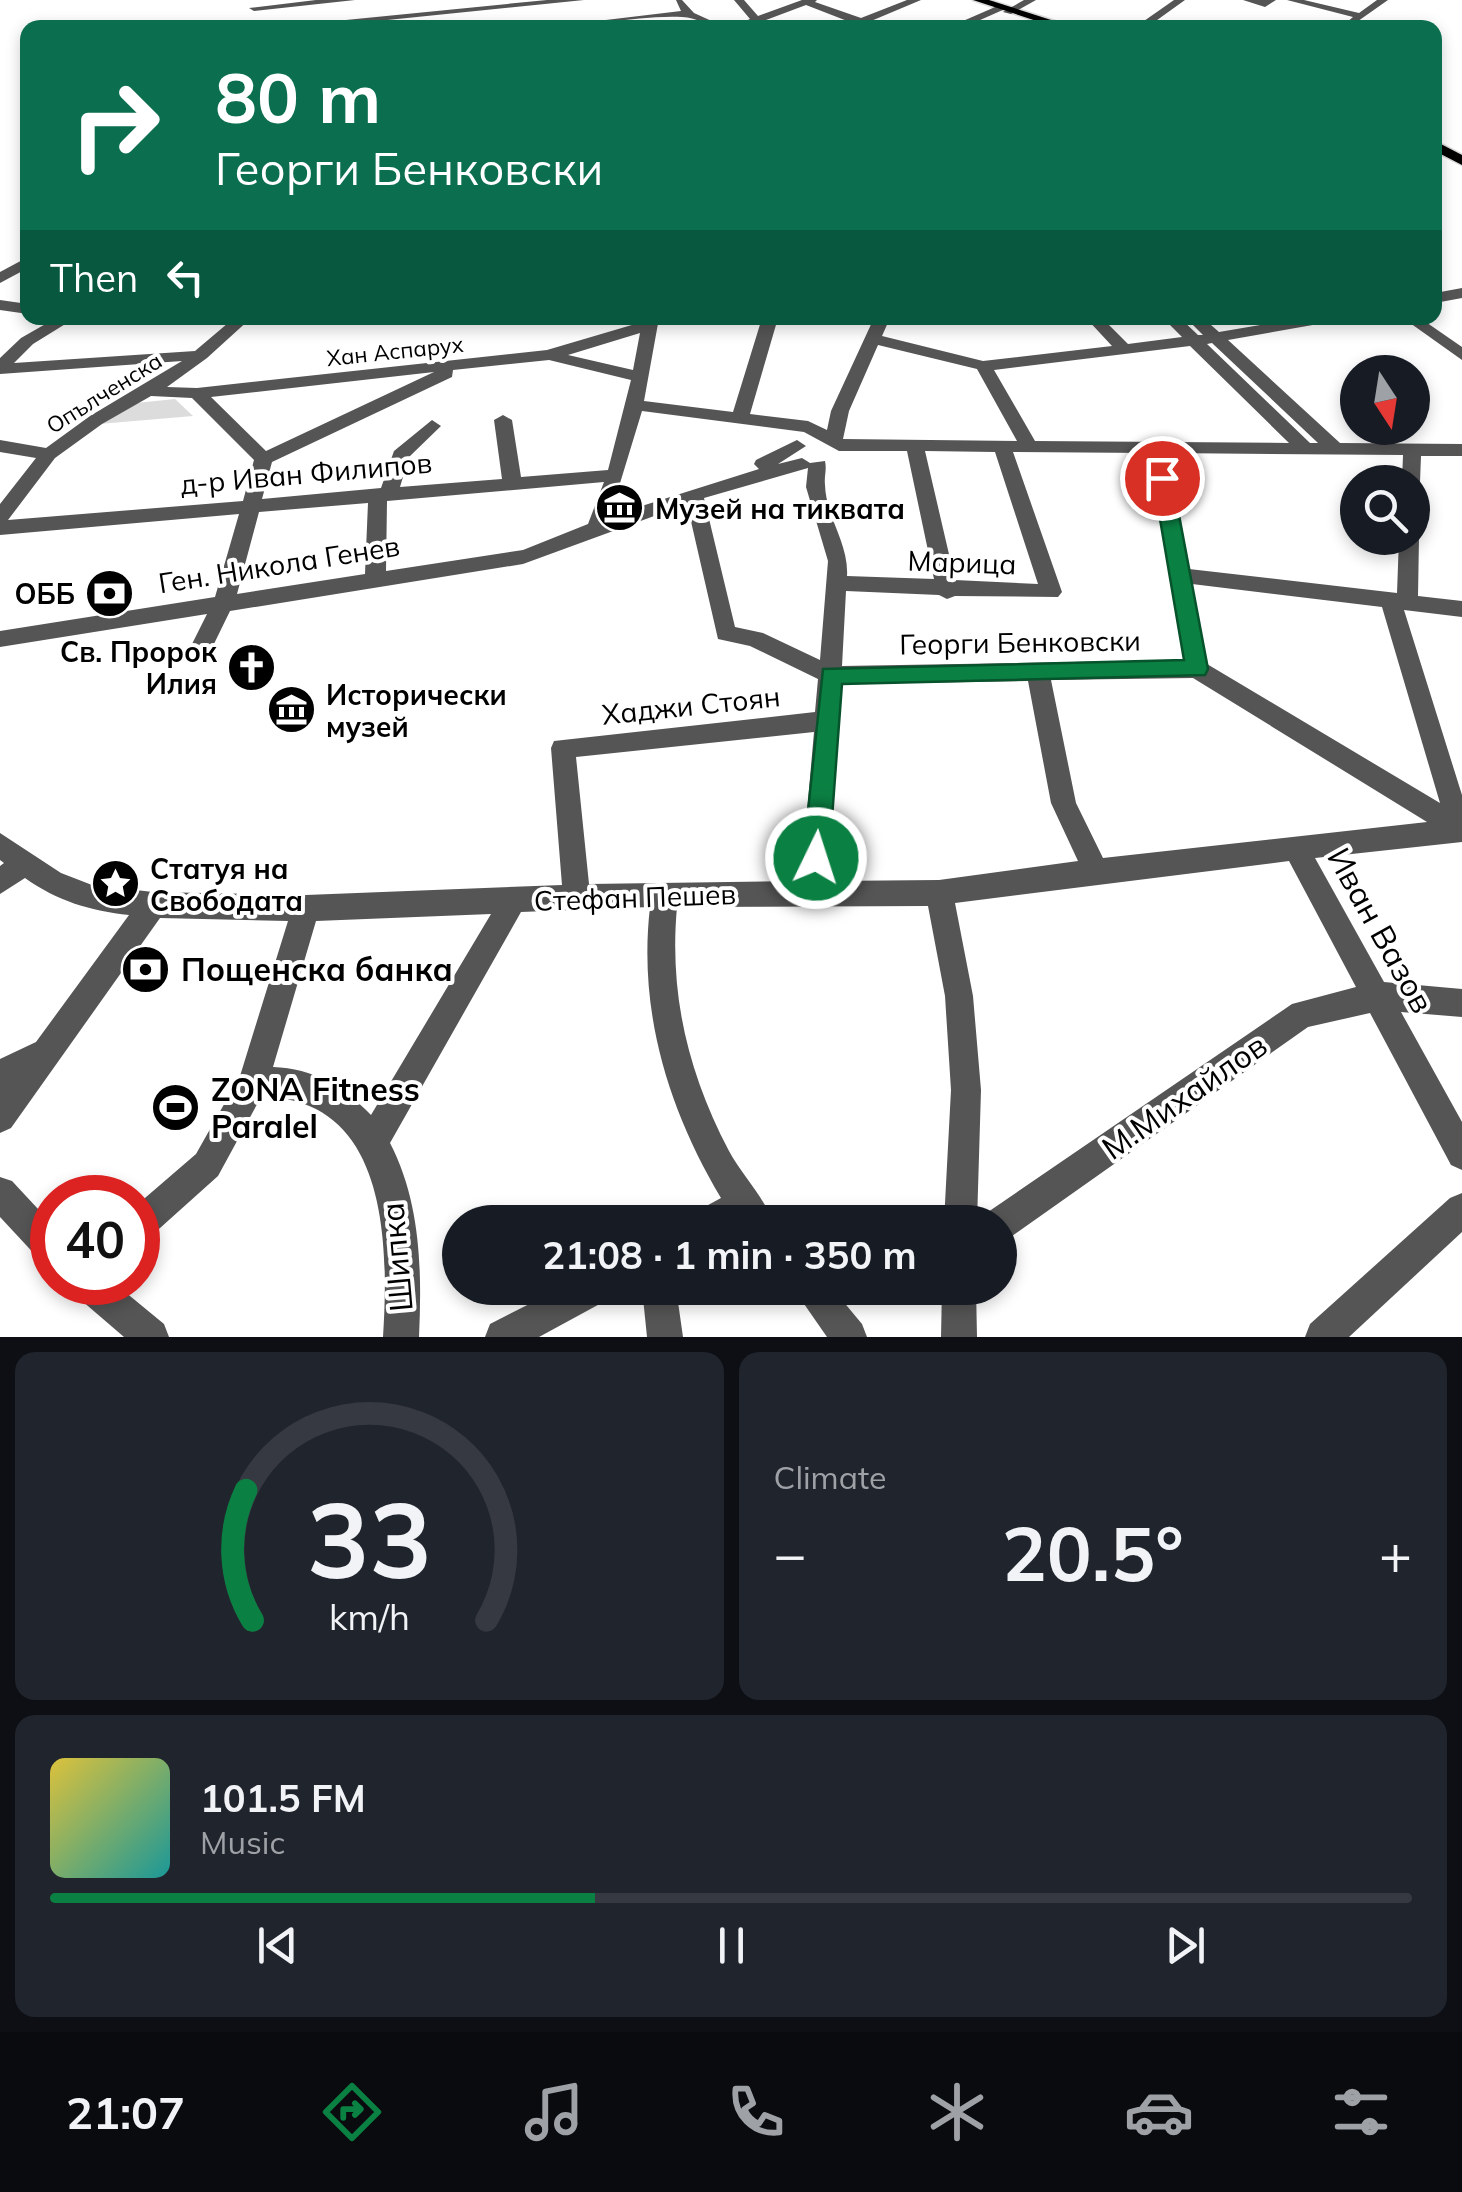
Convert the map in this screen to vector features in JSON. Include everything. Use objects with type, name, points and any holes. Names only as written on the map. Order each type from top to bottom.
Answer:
[{"type":"main road","points":[[968,0],[1005,9]]},
{"type":"main road","points":[[978,0],[1037,20]]},
{"type":"street","points":[[253,9],[350,0]]},
{"type":"street","points":[[377,20],[486,4],[579,0]]},
{"type":"street","points":[[678,0],[684,14],[696,20]]},
{"type":"street","points":[[739,0],[756,20],[808,1],[858,20]]},
{"type":"street","points":[[864,20],[916,0]]},
{"type":"street","points":[[974,20],[1031,0]]},
{"type":"street","points":[[1150,20],[1180,0]]},
{"type":"street","points":[[1248,0],[1265,4],[1271,0]]},
{"type":"street","points":[[1292,0],[1360,16]]},
{"type":"street","points":[[1355,20],[1383,0]]},
{"type":"street","points":[[648,13],[654,20]]},
{"type":"street","points":[[599,20],[648,13],[684,14],[700,20]]},
{"type":"street","points":[[0,368],[27,341],[55,325]]},
{"type":"street","name":"Опълченска","points":[[0,517],[49,454],[96,420],[152,391],[204,355],[235,325]]},
{"type":"street","points":[[549,354],[638,325]]},
{"type":"street","points":[[596,528],[616,475],[635,405],[649,325]]},
{"type":"street","points":[[740,418],[768,325]]},
{"type":"street","points":[[814,892],[838,562],[816,487],[818,446],[840,411],[879,325]]},
{"type":"street","points":[[1101,325],[1123,348]]},
{"type":"street","points":[[1178,325],[1306,449]]},
{"type":"street","points":[[1201,325],[1334,448]]},
{"type":"street","points":[[873,339],[983,366],[1215,338],[1286,325]]},
{"type":"street","points":[[1421,325],[1462,355]]},
{"type":"street","name":"Хан Аспарух","points":[[152,391],[197,393],[456,368],[549,354],[640,377]]},
{"type":"street","points":[[0,368],[204,355]]},
{"type":"street","points":[[983,366],[1030,447]]},
{"type":"street","points":[[203,644],[224,602],[264,459],[456,368]]},
{"type":"street","points":[[197,393],[264,459]]},
{"type":"street","points":[[635,405],[808,427],[818,446]]},
{"type":"street","points":[[840,411],[854,430],[884,446]]},
{"type":"street","points":[[502,420],[512,483]]},
{"type":"street","points":[[375,579],[383,493],[400,455],[432,426]]},
{"type":"street","points":[[0,446],[49,454]]},
{"type":"street","points":[[818,446],[1462,450]]},
{"type":"street","name":"Ген. Никола Генев","points":[[0,639],[523,557],[566,545],[596,528],[818,446]]},
{"type":"street","points":[[916,446],[947,591]]},
{"type":"street","name":"Марица","points":[[837,583],[947,591],[1051,592],[1002,446]]},
{"type":"street","points":[[1156,448],[1197,669],[1461,830]]},
{"type":"street","points":[[1412,450],[1412,465]]},
{"type":"street","name":"д-р Иван Филипов","points":[[0,528],[616,475]]},
{"type":"street","name":"Георги Бенковски","points":[[694,494],[726,633],[755,639],[831,675],[1197,669]]},
{"type":"street","points":[[1406,555],[1399,601],[1461,830]]},
{"type":"street","points":[[1180,574],[1462,609]]},
{"type":"street","points":[[1038,672],[1064,803],[1096,871]]},
{"type":"street","name":"Хаджи Стоян","points":[[577,898],[563,748],[826,721]]},
{"type":"street","name":"Стефан Пешев","points":[[0,845],[52,882],[92,898],[152,905],[306,908],[665,894],[939,894],[1096,871],[1461,830]]},
{"type":"street","name":"Иван Вазов","points":[[1294,847],[1379,996],[1462,1154]]},
{"type":"street","points":[[0,882],[23,863]]},
{"type":"street","points":[[665,894],[659,964],[667,1026],[701,1127],[745,1205]]},
{"type":"street","points":[[939,894],[959,996],[966,1090],[962,1205]]},
{"type":"street","points":[[253,1082],[306,1086],[357,1119],[374,1140],[513,901]]},
{"type":"street","points":[[0,1117],[152,905]]},
{"type":"street","points":[[160,1207],[207,1165],[253,1082],[306,908]]},
{"type":"street","name":"М.Михайлов","points":[[1017,1212],[1302,1014],[1379,996],[1462,1004]]},
{"type":"street","points":[[0,1075],[46,1053]]},
{"type":"street","name":"Шипка","points":[[374,1140],[399,1228],[401,1337]]},
{"type":"street","points":[[0,1193],[30,1225]]},
{"type":"street","points":[[1323,1337],[1462,1210]]},
{"type":"street","points":[[113,1305],[151,1337]]},
{"type":"street","points":[[503,1337],[563,1305]]},
{"type":"street","points":[[661,1305],[664,1337]]},
{"type":"street","points":[[824,1305],[850,1337]]},
{"type":"street","points":[[958,1337],[959,1305]]},
{"type":"shaded area","points":[[175,399],[193,416],[99,424],[136,403]]},
{"type":"place","name":"Музей на тиквата","points":[[620,508]]},
{"type":"place","name":"ОББ","points":[[110,593]]},
{"type":"place","name":"Св. Пророк Илия","points":[[252,667]]},
{"type":"place","name":"Исторически музей","points":[[291,710]]},
{"type":"place","name":"Статуя на Свободата","points":[[115,884]]},
{"type":"place","name":"Пощенска банка","points":[[146,969]]},
{"type":"place","name":"ZONA Fitness Paralel","points":[[176,1107]]},
{"type":"route","points":[[816,858],[831,675],[1197,669],[1162,478]]}]
